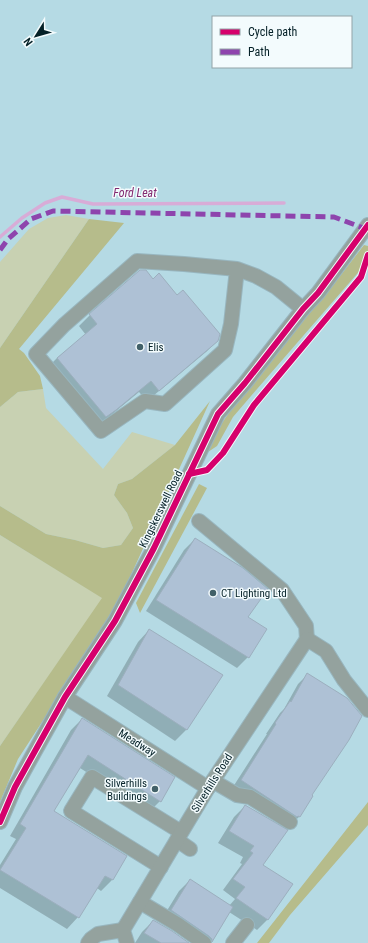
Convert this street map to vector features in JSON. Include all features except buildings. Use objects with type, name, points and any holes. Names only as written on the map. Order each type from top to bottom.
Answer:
[{"type":"street","name":"Kingskerswell Road","points":[[0,822],[16,787],[65,698],[115,621],[154,548],[218,414],[303,309],[318,293],[367,228]]},
{"type":"street","points":[[237,269],[231,324],[225,350],[165,404],[145,401],[101,432],[36,354],[64,325],[137,261],[237,269],[256,276],[276,287],[303,309]]},
{"type":"street","points":[[199,521],[282,590],[306,626],[307,639],[326,651],[344,680],[368,710]]},
{"type":"street","name":"Silverhills Road","points":[[88,943],[98,934],[125,936],[140,902],[210,784],[307,639]]},
{"type":"street","name":"Meadway","points":[[65,698],[210,784],[237,795],[250,797],[290,822]]},
{"type":"street","points":[[161,866],[70,810],[92,777],[179,836],[190,848]]},
{"type":"street","points":[[140,902],[204,943]]},
{"type":"street","points":[[234,943],[247,925]]},
{"type":"green space","points":[[66,215],[89,219],[0,348],[0,262],[29,229],[48,218]]},
{"type":"green space","points":[[89,219],[124,223],[19,349],[24,353],[40,376],[43,389],[18,392],[0,407],[0,348]]},
{"type":"green space","points":[[364,245],[368,246],[368,269],[363,267],[233,417],[217,446],[208,452],[222,423],[243,392],[330,289]]},
{"type":"green space","points":[[43,389],[46,408],[103,469],[132,432],[175,445],[132,479],[118,484],[114,495],[127,513],[133,528],[121,545],[103,548],[46,534],[0,506],[0,407],[18,392]]},
{"type":"green space","points":[[210,401],[116,608],[18,759],[0,802],[0,746],[102,598],[0,535],[0,506],[46,534],[103,548],[121,545],[133,528],[127,513],[114,495],[118,484],[132,479],[175,445]]},
{"type":"green space","points":[[199,484],[207,488],[140,613],[136,603]]},
{"type":"green space","points":[[0,535],[103,598],[0,746]]},
{"type":"green space","points":[[368,802],[368,825],[290,915],[269,943],[257,943]]},
{"type":"waterway","name":"Ford Leat","points":[[0,237],[22,218],[45,203],[62,197],[93,204],[284,203]]},
{"type":"marked path","points":[[0,250],[8,239],[31,219],[53,211],[334,217],[366,229]]},
{"type":"cycle path","points":[[0,822],[15,787],[65,697],[115,621],[154,548],[218,414],[245,383],[303,309],[318,293],[368,225]]},
{"type":"cycle path","points":[[189,474],[207,470],[223,453],[254,405],[361,277],[368,255]]},
{"type":"place","name":"Elis","points":[[140,347]]},
{"type":"place","name":"CT Lighting Ltd","points":[[213,593]]},
{"type":"place","name":"Silverhills Buildings","points":[[155,789]]}]
